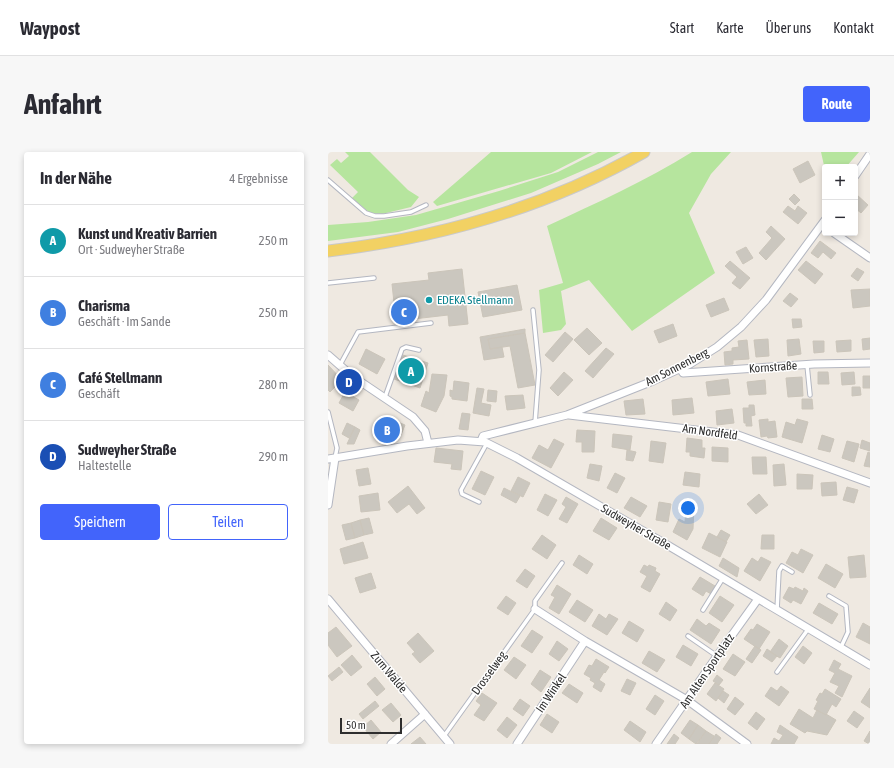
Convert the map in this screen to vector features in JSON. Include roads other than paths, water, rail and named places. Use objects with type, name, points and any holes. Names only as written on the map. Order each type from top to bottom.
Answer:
[{"type":"main road","points":[[328,251],[423,236],[486,219],[538,201],[577,185],[627,162],[644,152]]},
{"type":"street","points":[[858,172],[870,154]]},
{"type":"street","name":"Am Sonnenberg","points":[[484,442],[483,436],[567,415],[653,381],[690,364],[717,347],[741,327],[766,300],[822,227]]},
{"type":"street","points":[[838,236],[870,258]]},
{"type":"street","points":[[328,356],[339,366],[413,417],[425,431],[428,443]]},
{"type":"street","name":"Kornstraße","points":[[680,368],[683,373],[807,365],[870,363]]},
{"type":"street","name":"Am Nordfeld","points":[[567,415],[738,435],[870,483]]},
{"type":"street","name":"Sudweyher Straße","points":[[332,459],[428,443],[458,440],[484,442],[524,462],[870,665]]},
{"type":"street","points":[[328,505],[332,459]]},
{"type":"street","name":"Zum Walde","points":[[328,599],[450,744]]},
{"type":"street","name":"Am Alten Sportplatz","points":[[656,744],[758,599]]},
{"type":"street","points":[[535,609],[585,641],[687,700],[747,744]]},
{"type":"street","name":"Im Winkel","points":[[516,744],[585,641]]},
{"type":"street","points":[[390,744],[425,714]]},
{"type":"lane","points":[[328,180],[366,213],[375,216],[411,212],[426,205]]},
{"type":"lane","points":[[328,283],[374,278]]},
{"type":"lane","points":[[533,310],[539,370],[535,423]]},
{"type":"lane","points":[[339,366],[358,332],[431,323]]},
{"type":"lane","points":[[384,398],[402,349],[406,347],[419,350]]},
{"type":"lane","points":[[807,365],[810,395]]},
{"type":"lane","points":[[328,412],[337,448],[332,459]]},
{"type":"lane","points":[[480,502],[462,494],[462,490],[484,442]]},
{"type":"lane","name":"Drosselweg","points":[[444,736],[535,609],[535,601],[562,564]]},
{"type":"lane","points":[[777,610],[779,571],[782,566],[792,572]]},
{"type":"lane","points":[[703,610],[723,578]]},
{"type":"lane","points":[[829,596],[846,606],[848,632],[841,647]]},
{"type":"lane","points":[[777,672],[809,628]]},
{"type":"lane","points":[[688,636],[717,656]]},
{"type":"place","name":"EDEKA Stellmann","points":[[429,300]]},
{"type":"place","name":"Café Stellmann","points":[[404,312]]},
{"type":"place","name":"Kunst und Kreativ Barrien","points":[[411,371]]},
{"type":"place","name":"Sudweyher Straße","points":[[349,382]]},
{"type":"place","name":"Charisma","points":[[387,430]]}]
